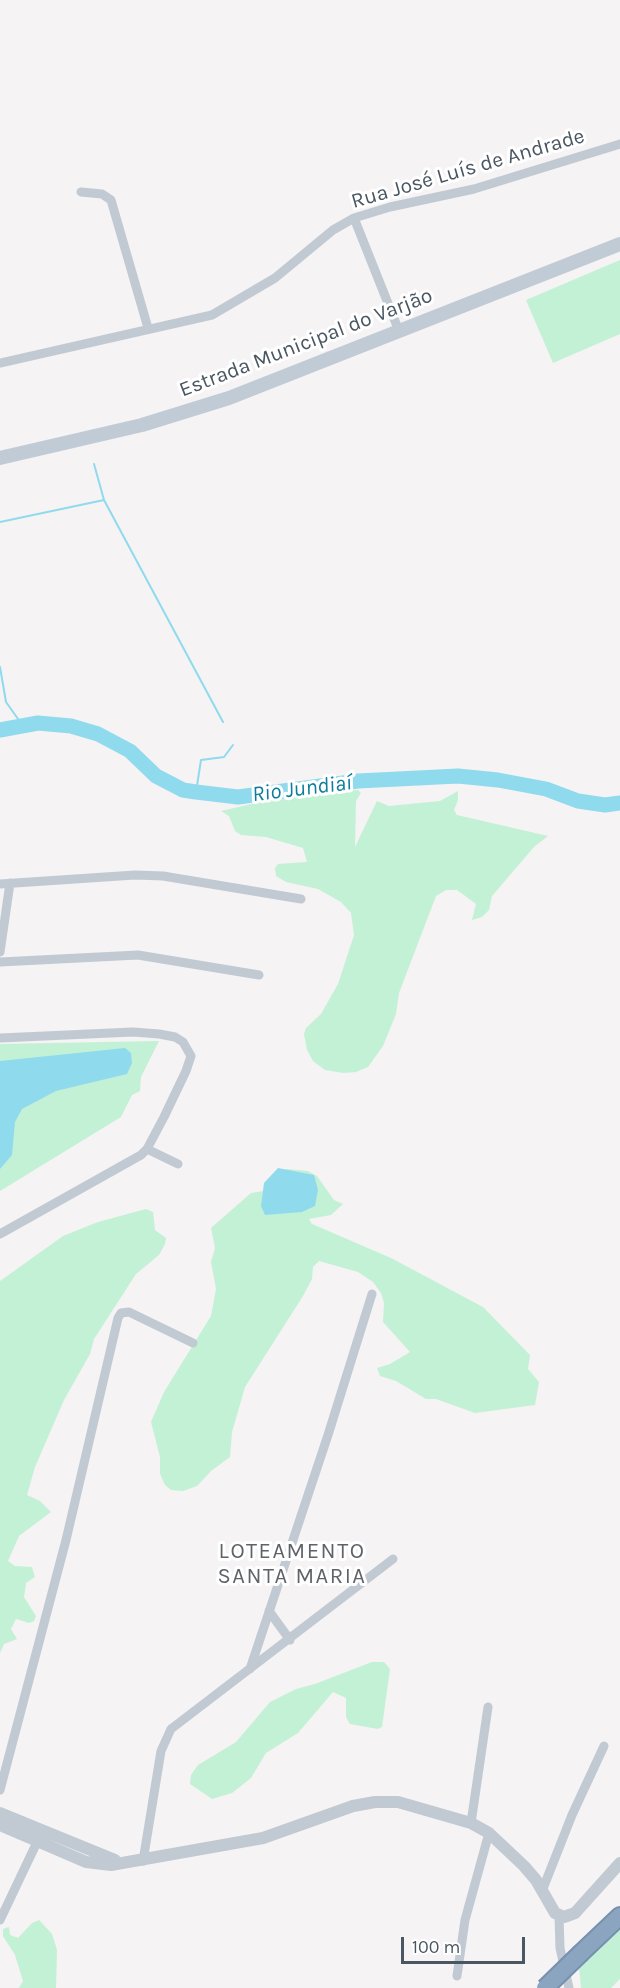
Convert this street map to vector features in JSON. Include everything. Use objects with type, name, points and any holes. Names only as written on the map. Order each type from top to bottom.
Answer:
[{"type":"highway","points":[[545,1988],[620,1916]]},
{"type":"main road","name":"Estrada Municipal do Varjão","points":[[0,458],[142,425],[228,398],[620,244]]},
{"type":"street","name":"Rua José Luís de Andrade","points":[[0,363],[212,315],[275,278],[333,230],[354,218],[390,207],[474,189],[620,144]]},
{"type":"street","points":[[81,192],[102,194],[111,200],[148,328]]},
{"type":"street","points":[[354,218],[399,331]]},
{"type":"street","points":[[0,952],[5,883],[135,875],[163,876],[301,899]]},
{"type":"street","points":[[0,962],[138,955],[260,975]]},
{"type":"street","points":[[0,1038],[150,1033],[175,1037],[189,1050],[186,1071],[147,1149],[122,1167],[0,1234]]},
{"type":"street","points":[[147,1149],[178,1164]]},
{"type":"street","points":[[250,1669],[372,1294]]},
{"type":"street","points":[[0,1790],[66,1540],[118,1318],[121,1313],[129,1312],[193,1343]]},
{"type":"street","points":[[143,1861],[160,1751],[171,1729],[393,1559]]},
{"type":"street","points":[[269,1611],[290,1640]]},
{"type":"street","points":[[471,1823],[488,1707]]},
{"type":"street","points":[[542,1892],[572,1815],[604,1746]]},
{"type":"street","points":[[0,1825],[124,1863],[262,1838],[353,1806],[375,1802],[419,1807],[471,1823],[489,1833],[524,1866],[559,1916],[561,1955],[569,1988]]},
{"type":"street","points":[[0,1813],[39,1837]]},
{"type":"street","points":[[457,1976],[465,1920],[489,1833]]},
{"type":"street","points":[[0,1920],[39,1837]]},
{"type":"street","points":[[559,1916],[568,1917],[575,1913],[620,1863]]},
{"type":"green space","points":[[620,260],[620,334],[553,363],[526,300]]},
{"type":"green space","points":[[358,790],[361,793],[356,801],[355,847],[377,801],[389,806],[440,801],[458,791],[458,800],[454,810],[457,815],[548,836],[534,847],[492,896],[489,910],[482,917],[472,920],[476,904],[457,890],[446,890],[436,896],[399,993],[396,1014],[383,1046],[368,1067],[356,1072],[343,1073],[325,1070],[313,1061],[307,1050],[304,1034],[306,1028],[321,1014],[338,984],[354,935],[351,913],[341,902],[318,889],[286,882],[276,876],[275,868],[278,864],[307,862],[303,848],[266,837],[241,835],[235,831],[229,816],[221,811],[326,791]]},
{"type":"green space","points":[[159,1041],[141,1077],[140,1091],[132,1095],[121,1117],[0,1191],[0,1044]]},
{"type":"green space","points":[[287,1169],[308,1171],[317,1176],[334,1200],[343,1204],[331,1215],[309,1219],[312,1224],[391,1258],[483,1307],[530,1355],[528,1369],[539,1382],[535,1405],[475,1413],[436,1399],[426,1399],[396,1381],[380,1376],[377,1368],[390,1364],[410,1352],[383,1322],[384,1303],[381,1293],[373,1282],[358,1272],[319,1261],[313,1267],[312,1279],[303,1296],[245,1387],[232,1432],[230,1457],[211,1471],[197,1486],[183,1491],[171,1490],[165,1485],[160,1474],[160,1457],[151,1422],[164,1392],[211,1316],[216,1289],[211,1262],[215,1248],[211,1228],[251,1193],[264,1191],[276,1174]]},
{"type":"green space","points":[[146,1209],[153,1212],[155,1230],[166,1238],[165,1244],[159,1255],[136,1274],[94,1339],[90,1354],[64,1400],[35,1467],[27,1495],[40,1501],[51,1512],[19,1536],[8,1561],[15,1566],[32,1567],[35,1577],[26,1583],[24,1597],[36,1616],[34,1621],[29,1623],[16,1619],[11,1629],[17,1639],[4,1644],[0,1653],[0,1281],[63,1236],[98,1222]]},
{"type":"green space","points":[[372,1662],[384,1662],[390,1669],[382,1727],[378,1729],[350,1724],[346,1717],[346,1698],[333,1692],[298,1733],[266,1753],[251,1778],[232,1793],[212,1799],[190,1784],[191,1775],[198,1765],[236,1742],[270,1702],[296,1689]]},
{"type":"green space","points":[[39,1920],[52,1934],[57,1950],[56,1988],[19,1988],[23,1981],[15,1955],[3,1936],[3,1929],[9,1927],[10,1935],[18,1938],[32,1923]]},
{"type":"green space","points":[[620,1928],[620,1979],[611,1988],[581,1988],[579,1967]]},
{"type":"water","points":[[125,1048],[131,1053],[132,1063],[127,1074],[56,1091],[22,1109],[15,1122],[12,1155],[0,1169],[0,1061]]},
{"type":"water","points":[[278,1168],[314,1175],[318,1190],[315,1206],[302,1212],[265,1215],[261,1206],[264,1183]]},
{"type":"waterway","points":[[94,464],[104,500],[223,722]]},
{"type":"waterway","points":[[0,522],[104,500]]},
{"type":"waterway","points":[[0,667],[6,702],[23,726]]},
{"type":"waterway","name":"Rio Jundiaí","points":[[0,730],[38,723],[71,726],[98,734],[130,751],[156,776],[183,790],[238,797],[358,781],[458,776],[498,780],[546,789],[578,801],[605,805],[620,803]]},
{"type":"waterway","points":[[196,792],[201,760],[224,757],[233,745]]},
{"type":"district","name":"LOTEAMENTO SANTA MARIA","points":[[292,1565]]}]
